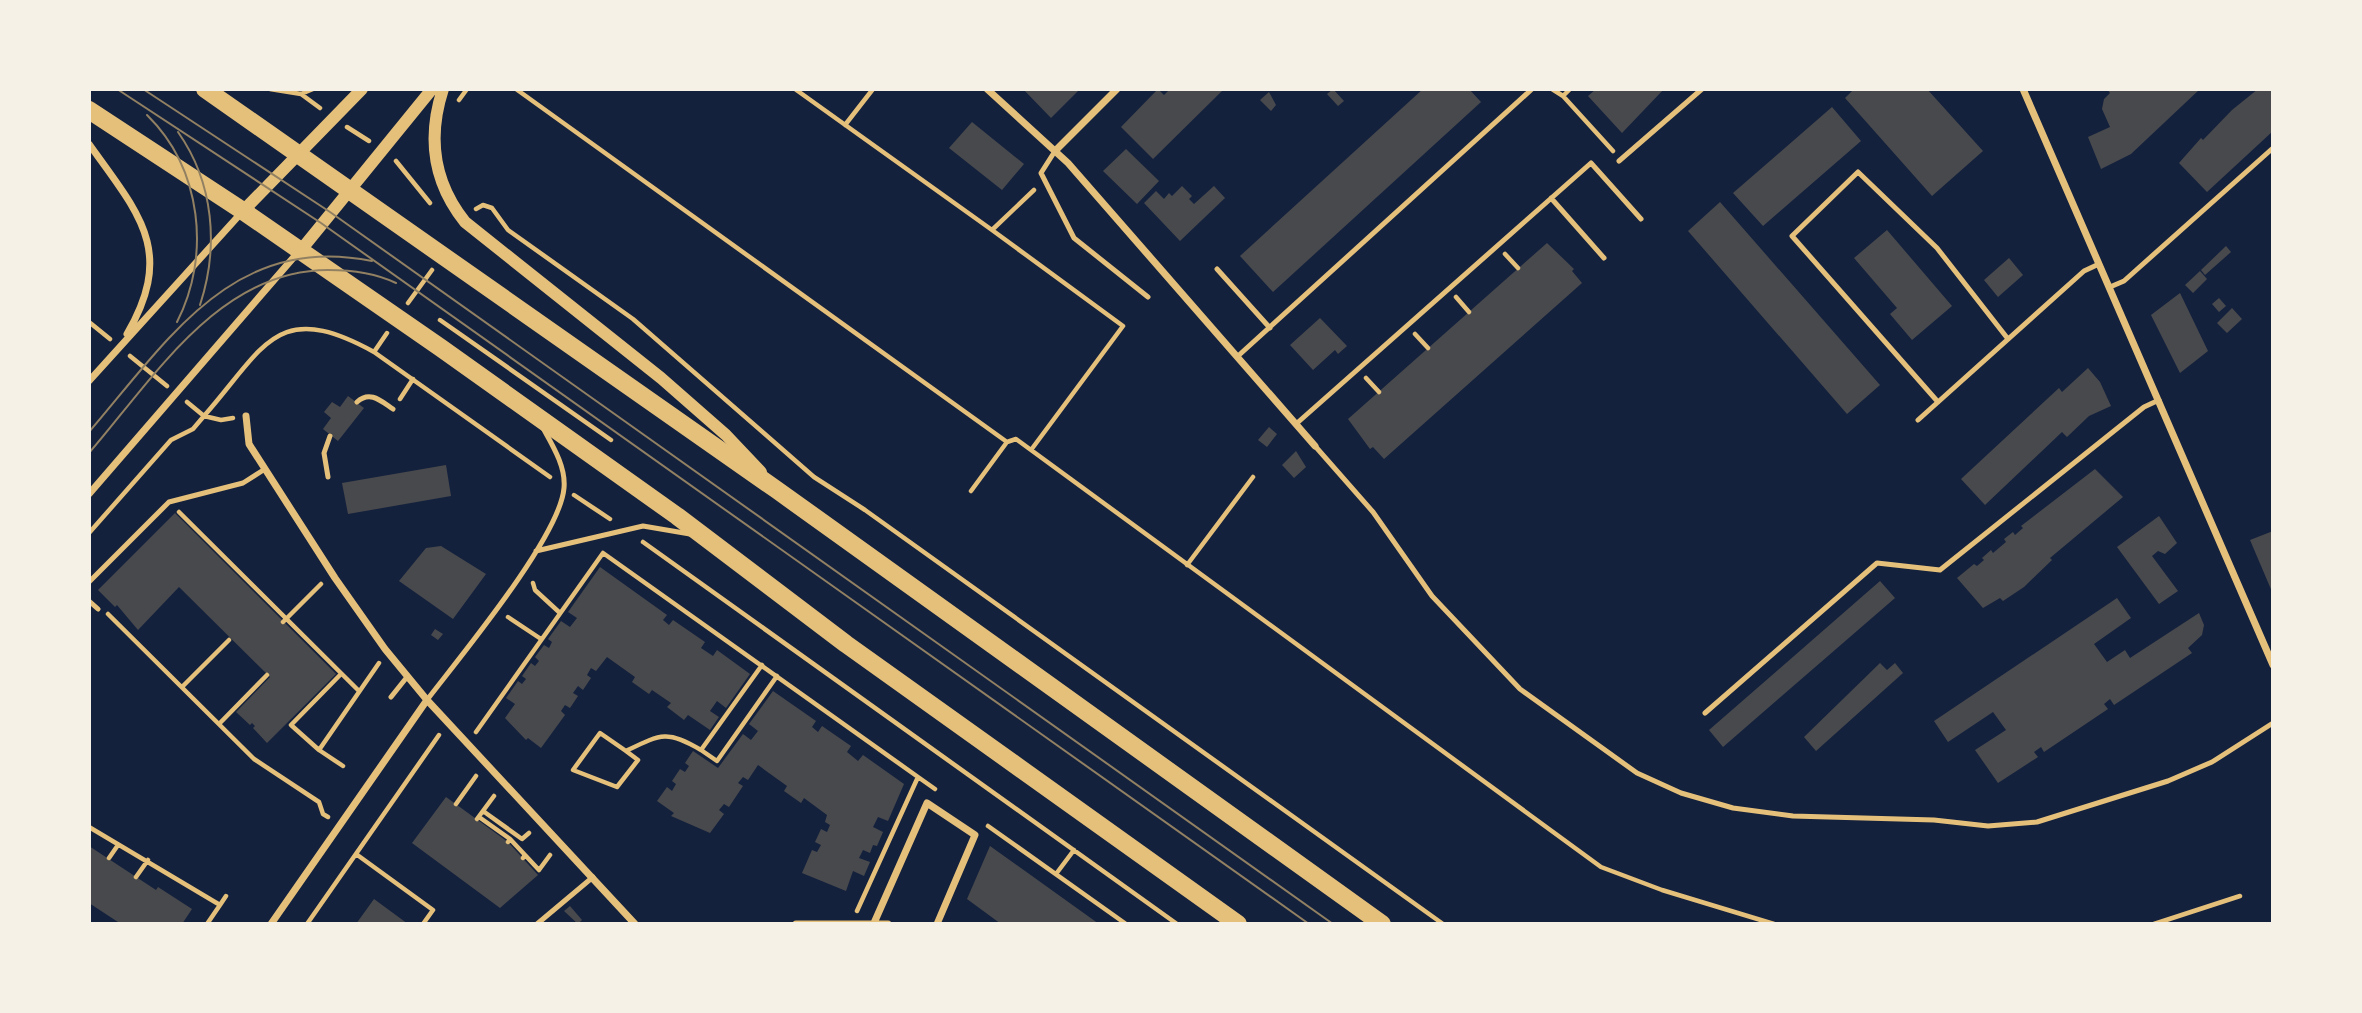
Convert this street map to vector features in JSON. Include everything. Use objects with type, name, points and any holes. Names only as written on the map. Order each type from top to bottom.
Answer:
[{"type":"main road","points":[[205,89],[778,490],[1382,924]]},
{"type":"main road","points":[[89,110],[301,250],[534,414],[846,644],[1238,924]]},
{"type":"street","points":[[89,381],[243,211],[362,89]]},
{"type":"street","points":[[89,494],[301,250],[432,89]]},
{"type":"street","points":[[443,89],[434,129],[436,167],[446,196],[465,222],[661,378],[726,435],[778,490]]},
{"type":"street","points":[[987,89],[1055,150],[1128,228],[1315,446]]},
{"type":"street","points":[[1055,150],[1116,89]]},
{"type":"street","points":[[2023,89],[2273,665]]},
{"type":"street","points":[[89,144],[134,208],[149,242],[149,279],[143,300],[120,347]]},
{"type":"street","points":[[246,416],[250,444],[265,469],[357,611],[407,677],[635,924]]},
{"type":"street","points":[[271,924],[427,700]]},
{"type":"street","points":[[874,923],[927,803],[975,835],[937,924]]},
{"type":"street","points":[[796,924],[888,924]]},
{"type":"lane","points":[[1238,356],[1532,89]]},
{"type":"lane","points":[[1620,160],[1702,89]]},
{"type":"lane","points":[[2109,287],[2124,281],[2273,148]]},
{"type":"lane","points":[[1055,150],[1041,173],[1074,238],[1148,298]]},
{"type":"lane","points":[[1296,424],[1591,163],[1641,219]]},
{"type":"lane","points":[[1938,402],[1792,236],[1858,172],[1937,248],[2008,339]]},
{"type":"lane","points":[[1551,198],[1604,258]]},
{"type":"lane","points":[[1918,420],[2084,271],[2099,264]]},
{"type":"lane","points":[[1217,269],[1270,327]]},
{"type":"lane","points":[[357,402],[363,397],[373,396],[393,409]]},
{"type":"lane","points":[[1705,713],[1877,563],[1941,569],[2144,407],[2159,400]]},
{"type":"lane","points":[[427,700],[494,613],[536,551],[564,488],[558,458],[534,414]]},
{"type":"lane","points":[[328,477],[324,453],[330,436]]},
{"type":"lane","points":[[1315,446],[1373,512],[1432,596],[1520,689],[1637,773],[1681,793],[1733,807],[1793,816],[1934,820],[1988,826],[2037,822],[2179,776],[2212,762],[2273,723]]},
{"type":"lane","points":[[89,582],[169,502],[243,483],[265,469]]},
{"type":"lane","points":[[536,551],[643,526],[684,532],[711,542]]},
{"type":"lane","points":[[89,601],[98,609]]},
{"type":"lane","points":[[391,697],[407,677]]},
{"type":"lane","points":[[537,924],[593,877]]},
{"type":"path","points":[[270,89],[301,94],[313,89]]},
{"type":"path","points":[[516,89],[1007,442]]},
{"type":"path","points":[[796,89],[1122,326],[1031,450]]},
{"type":"path","points":[[845,125],[873,89]]},
{"type":"path","points":[[1552,89],[1563,96],[1620,160]]},
{"type":"path","points":[[1563,96],[1570,89]]},
{"type":"path","points":[[301,94],[307,100]]},
{"type":"path","points":[[360,136],[368,141]]},
{"type":"path","points":[[394,158],[433,206]]},
{"type":"path","points":[[992,230],[1034,191]]},
{"type":"path","points":[[470,216],[480,205],[492,208],[508,230],[633,319],[814,477],[865,510],[1443,924]]},
{"type":"path","points":[[406,306],[432,270]]},
{"type":"path","points":[[410,300],[419,306]]},
{"type":"path","points":[[438,318],[611,440]]},
{"type":"path","points":[[89,322],[103,333]]},
{"type":"path","points":[[374,352],[383,338]]},
{"type":"path","points":[[131,356],[162,382]]},
{"type":"path","points":[[393,409],[414,379]]},
{"type":"path","points":[[89,533],[171,440],[193,429],[204,416],[221,420]]},
{"type":"path","points":[[971,491],[1007,442],[1016,439],[1601,867],[1662,890],[1774,924]]},
{"type":"path","points":[[1187,565],[1253,477]]},
{"type":"path","points":[[574,495],[614,522]]},
{"type":"path","points":[[169,502],[285,621],[359,691]]},
{"type":"path","points":[[637,538],[1177,924]]},
{"type":"path","points":[[475,733],[603,553],[940,792]]},
{"type":"path","points":[[533,583],[535,590],[560,614]]},
{"type":"path","points":[[285,621],[321,584]]},
{"type":"path","points":[[98,609],[106,612],[254,759],[319,802],[323,814]]},
{"type":"path","points":[[508,617],[541,639]]},
{"type":"path","points":[[182,687],[229,640]]},
{"type":"path","points":[[319,750],[379,663]]},
{"type":"path","points":[[702,750],[762,665]]},
{"type":"path","points":[[219,724],[267,675]]},
{"type":"path","points":[[340,675],[314,698],[291,725],[319,750],[343,766]]},
{"type":"path","points":[[626,751],[661,734],[684,739],[717,761],[777,676]]},
{"type":"path","points":[[600,733],[626,751],[638,760],[617,787],[573,770],[600,733]]},
{"type":"path","points":[[307,924],[439,734]]},
{"type":"path","points":[[456,804],[476,776]]},
{"type":"path","points":[[857,922],[857,912],[918,777]]},
{"type":"path","points":[[494,796],[478,818],[509,840],[539,870],[550,855]]},
{"type":"path","points":[[483,811],[522,839],[528,833]]},
{"type":"path","points":[[983,823],[1126,924]]},
{"type":"path","points":[[89,827],[220,905]]},
{"type":"path","points":[[109,859],[118,845]]},
{"type":"path","points":[[1056,874],[1074,850]]},
{"type":"path","points":[[356,854],[433,910],[423,924]]},
{"type":"path","points":[[136,877],[148,860]]},
{"type":"path","points":[[207,924],[226,895]]},
{"type":"path","points":[[2154,924],[2240,896]]},
{"type":"building","points":[[1023,89],[1080,89],[1051,118]]},
{"type":"building","points":[[1158,89],[1164,95],[1170,89],[1224,89],[1153,159],[1121,127]]},
{"type":"building","points":[[1333,89],[1344,101],[1338,106],[1327,94]]},
{"type":"building","points":[[1423,89],[1469,89],[1481,102],[1273,292],[1240,256]]},
{"type":"building","points":[[1596,89],[1664,89],[1622,133],[1588,96]]},
{"type":"building","points":[[1854,89],[1927,89],[1983,151],[1932,196],[1845,98]]},
{"type":"building","points":[[2107,89],[2200,89],[2131,154],[2101,169],[2088,137],[2110,127],[2102,109],[2104,99],[2110,93]]},
{"type":"building","points":[[2258,89],[2273,89],[2273,131],[2207,192],[2179,163],[2201,138],[2203,140],[2232,110]]},
{"type":"building","points":[[1269,92],[1276,105],[1271,111],[1260,100]]},
{"type":"building","points":[[1832,107],[1861,141],[1763,226],[1733,193]]},
{"type":"building","points":[[972,122],[1024,164],[1002,190],[949,148]]},
{"type":"building","points":[[1126,149],[1159,181],[1137,204],[1103,171]]},
{"type":"building","points":[[1182,186],[1192,196],[1189,199],[1194,204],[1214,186],[1225,198],[1180,241],[1144,203],[1156,191],[1164,199],[1169,193],[1172,196]]},
{"type":"building","points":[[1720,202],[1880,385],[1847,414],[1688,231]]},
{"type":"building","points":[[1887,230],[1952,306],[1912,340],[1890,314],[1897,308],[1854,258]]},
{"type":"building","points":[[1547,243],[1574,269],[1572,271],[1582,283],[1384,459],[1373,447],[1370,449],[1348,419]]},
{"type":"building","points":[[2226,246],[2231,252],[2205,275],[2201,270]]},
{"type":"building","points":[[2009,258],[2023,275],[1998,297],[1984,280]]},
{"type":"building","points":[[2200,271],[2207,279],[2193,293],[2185,285]]},
{"type":"building","points":[[2180,293],[2208,351],[2180,373],[2151,315]]},
{"type":"building","points":[[2219,298],[2226,306],[2219,312],[2212,304]]},
{"type":"building","points":[[2232,308],[2242,319],[2227,333],[2217,323]]},
{"type":"building","points":[[1320,318],[1347,346],[1338,354],[1335,350],[1313,370],[1290,345]]},
{"type":"building","points":[[2088,368],[2100,382],[2111,406],[2089,416],[2067,437],[2062,432],[1985,505],[1961,479],[2059,388],[2062,392]]},
{"type":"building","points":[[348,396],[364,408],[338,441],[323,429],[331,418],[324,412],[332,402],[340,407]]},
{"type":"building","points":[[1269,427],[1277,434],[1267,447],[1258,440]]},
{"type":"building","points":[[1296,451],[1306,467],[1294,478],[1282,465]]},
{"type":"building","points":[[446,465],[451,496],[348,514],[342,483]]},
{"type":"building","points":[[2095,469],[2123,497],[2050,558],[2052,560],[2024,587],[2003,601],[2000,598],[1983,608],[1957,578],[1974,564],[1977,566],[1991,550],[1993,553],[2006,542],[2004,539],[2013,532],[2015,535],[2023,528],[2021,526]]},
{"type":"building","points":[[175,513],[336,674],[267,743],[253,728],[255,726],[252,723],[250,725],[236,712],[270,677],[179,587],[138,630],[117,605],[115,607],[98,590]]},
{"type":"building","points":[[2159,516],[2177,543],[2165,554],[2158,551],[2152,556],[2178,591],[2159,604],[2117,547]]},
{"type":"building","points":[[2273,531],[2273,594],[2250,540]]},
{"type":"building","points":[[441,546],[486,574],[453,619],[399,581],[426,548]]},
{"type":"building","points":[[600,567],[667,615],[663,620],[669,625],[673,620],[705,642],[701,648],[713,656],[717,650],[750,674],[726,708],[717,701],[710,711],[719,717],[710,730],[688,715],[684,720],[667,707],[671,703],[652,690],[649,694],[632,682],[635,677],[607,657],[596,671],[591,668],[587,675],[591,678],[583,690],[578,686],[573,693],[578,696],[570,708],[565,705],[561,711],[565,715],[541,748],[528,738],[526,740],[505,718],[515,704],[506,698],[518,681],[522,684],[526,679],[522,676],[531,663],[535,666],[539,661],[535,657],[544,645],[549,648],[552,642],[548,639],[561,621],[570,627],[577,618],[568,612]]},
{"type":"building","points":[[1880,581],[1895,598],[1723,747],[1709,730]]},
{"type":"building","points":[[2117,598],[2131,618],[2094,644],[2107,662],[2125,650],[2130,658],[2199,613],[2204,625],[2202,635],[2188,648],[2192,653],[2114,705],[2110,699],[2104,704],[2108,709],[2044,752],[2041,747],[2034,752],[2038,757],[1998,783],[1975,750],[2006,730],[1993,712],[1948,742],[1934,721]]},
{"type":"building","points":[[435,629],[443,634],[438,640],[431,635]]},
{"type":"building","points":[[1880,663],[1887,670],[1895,663],[1903,673],[1816,751],[1804,737]]},
{"type":"building","points":[[773,691],[816,721],[812,727],[818,732],[822,726],[851,746],[847,752],[858,761],[863,755],[904,784],[888,821],[878,817],[873,827],[883,832],[877,846],[873,845],[870,853],[863,850],[859,858],[870,862],[864,876],[853,871],[846,891],[802,873],[812,850],[817,852],[821,845],[815,842],[821,829],[827,832],[830,825],[825,822],[827,815],[804,798],[801,803],[784,791],[787,786],[758,765],[748,780],[743,777],[738,783],[743,786],[729,807],[724,804],[719,810],[724,814],[710,833],[671,816],[674,813],[657,801],[667,787],[672,791],[676,784],[672,781],[680,769],[685,772],[689,766],[685,763],[693,751],[718,768],[743,734],[751,740],[758,731],[749,724]]},
{"type":"building","points":[[446,797],[508,842],[538,875],[500,908],[412,843]]},
{"type":"building","points":[[89,846],[156,890],[158,887],[192,909],[182,924],[121,924],[89,903]]},
{"type":"building","points":[[990,846],[1099,924],[1001,924],[967,899]]},
{"type":"building","points":[[374,899],[408,924],[356,924]]},
{"type":"building","points":[[570,906],[582,920],[578,924],[564,911]]},
{"type":"tram line","points":[[117,89],[321,223],[1309,924]]},
{"type":"tram line","points":[[143,89],[330,212],[1333,924]]},
{"type":"tram line","points":[[147,115],[180,161],[190,187],[195,214],[197,242],[194,269],[188,296],[177,322]]},
{"type":"tram line","points":[[178,132],[199,172],[210,216],[210,261],[200,305]]},
{"type":"tram line","points":[[89,432],[177,330],[208,302],[242,279],[280,263],[323,257],[372,261]]},
{"type":"tram line","points":[[89,453],[164,363],[192,334],[221,308],[254,288],[289,275],[328,270],[362,273],[396,283]]}]
